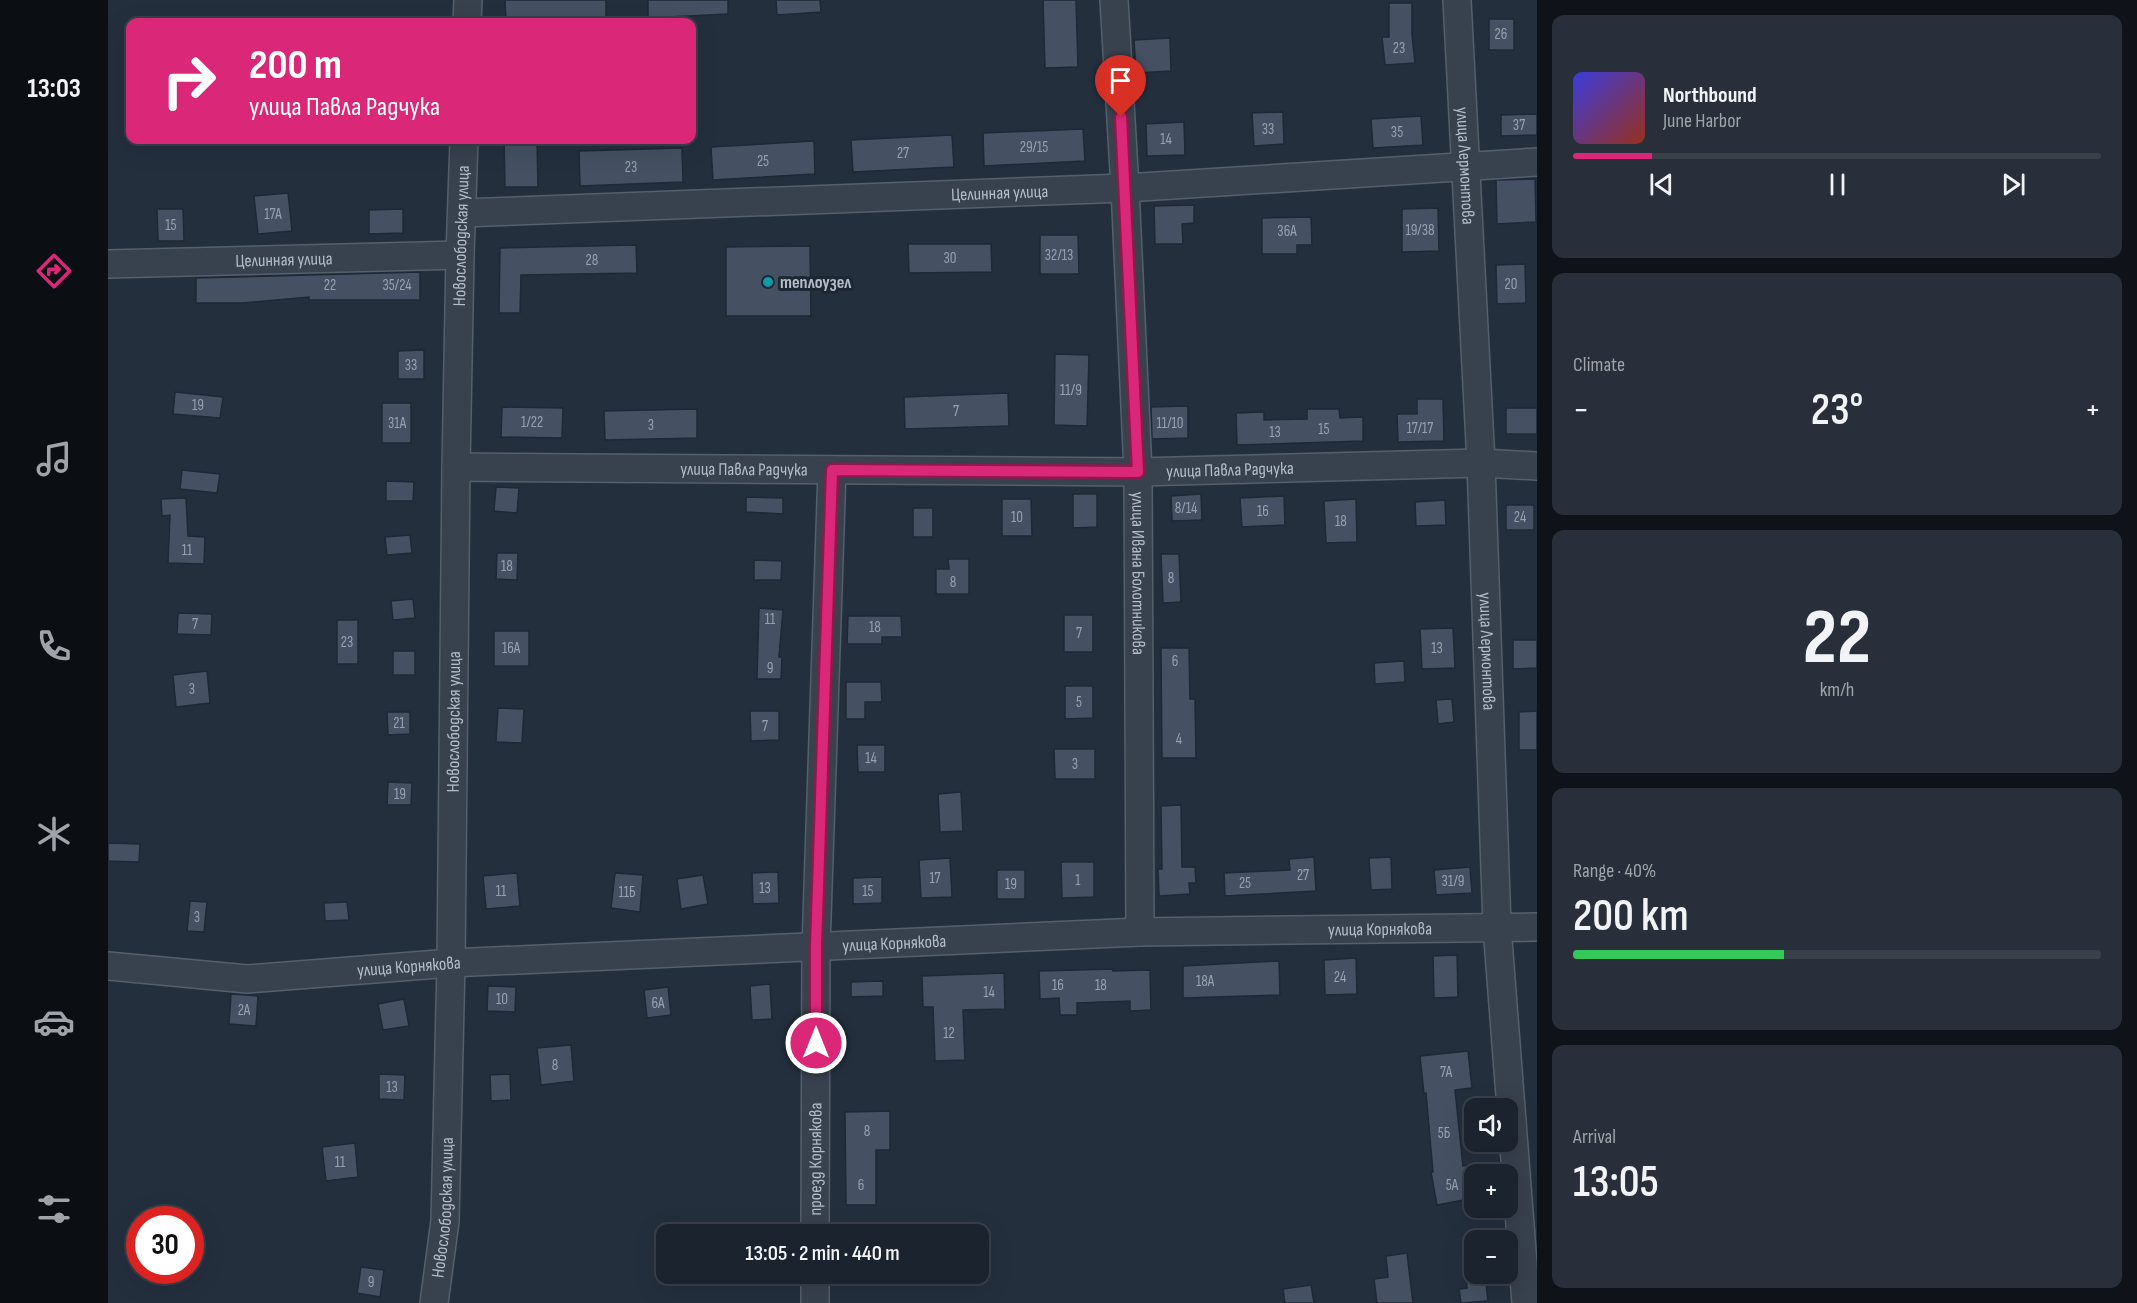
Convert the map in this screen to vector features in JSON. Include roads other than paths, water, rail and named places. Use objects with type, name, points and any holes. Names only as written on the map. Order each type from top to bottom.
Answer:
[{"type":"street","points":[[467,18],[468,0]]},
{"type":"street","name":"улица Ивана Болотникова","points":[[1114,0],[1138,472],[1140,932]]},
{"type":"street","name":"улица Лермонтова","points":[[1457,0],[1481,463],[1497,927],[1526,1303]]},
{"type":"street","name":"Новослободская улица","points":[[434,1303],[445,1221],[451,963],[456,466],[464,144]]},
{"type":"street","name":"Целинная улица","points":[[462,213],[1125,188],[1537,162]]},
{"type":"street","name":"Целинная улица","points":[[108,264],[460,255]]},
{"type":"street","name":"улица Павла Радчука","points":[[456,466],[1138,472],[1481,463],[1537,466]]},
{"type":"street","name":"проезд Корнякова","points":[[815,1224],[816,947],[832,470]]},
{"type":"street","name":"улица Корнякова","points":[[108,966],[247,979],[451,963],[1140,932],[1537,927]]},
{"type":"street","points":[[815,1284],[815,1303]]},
{"type":"place","name":"теплоузел","points":[[768,282]]}]
